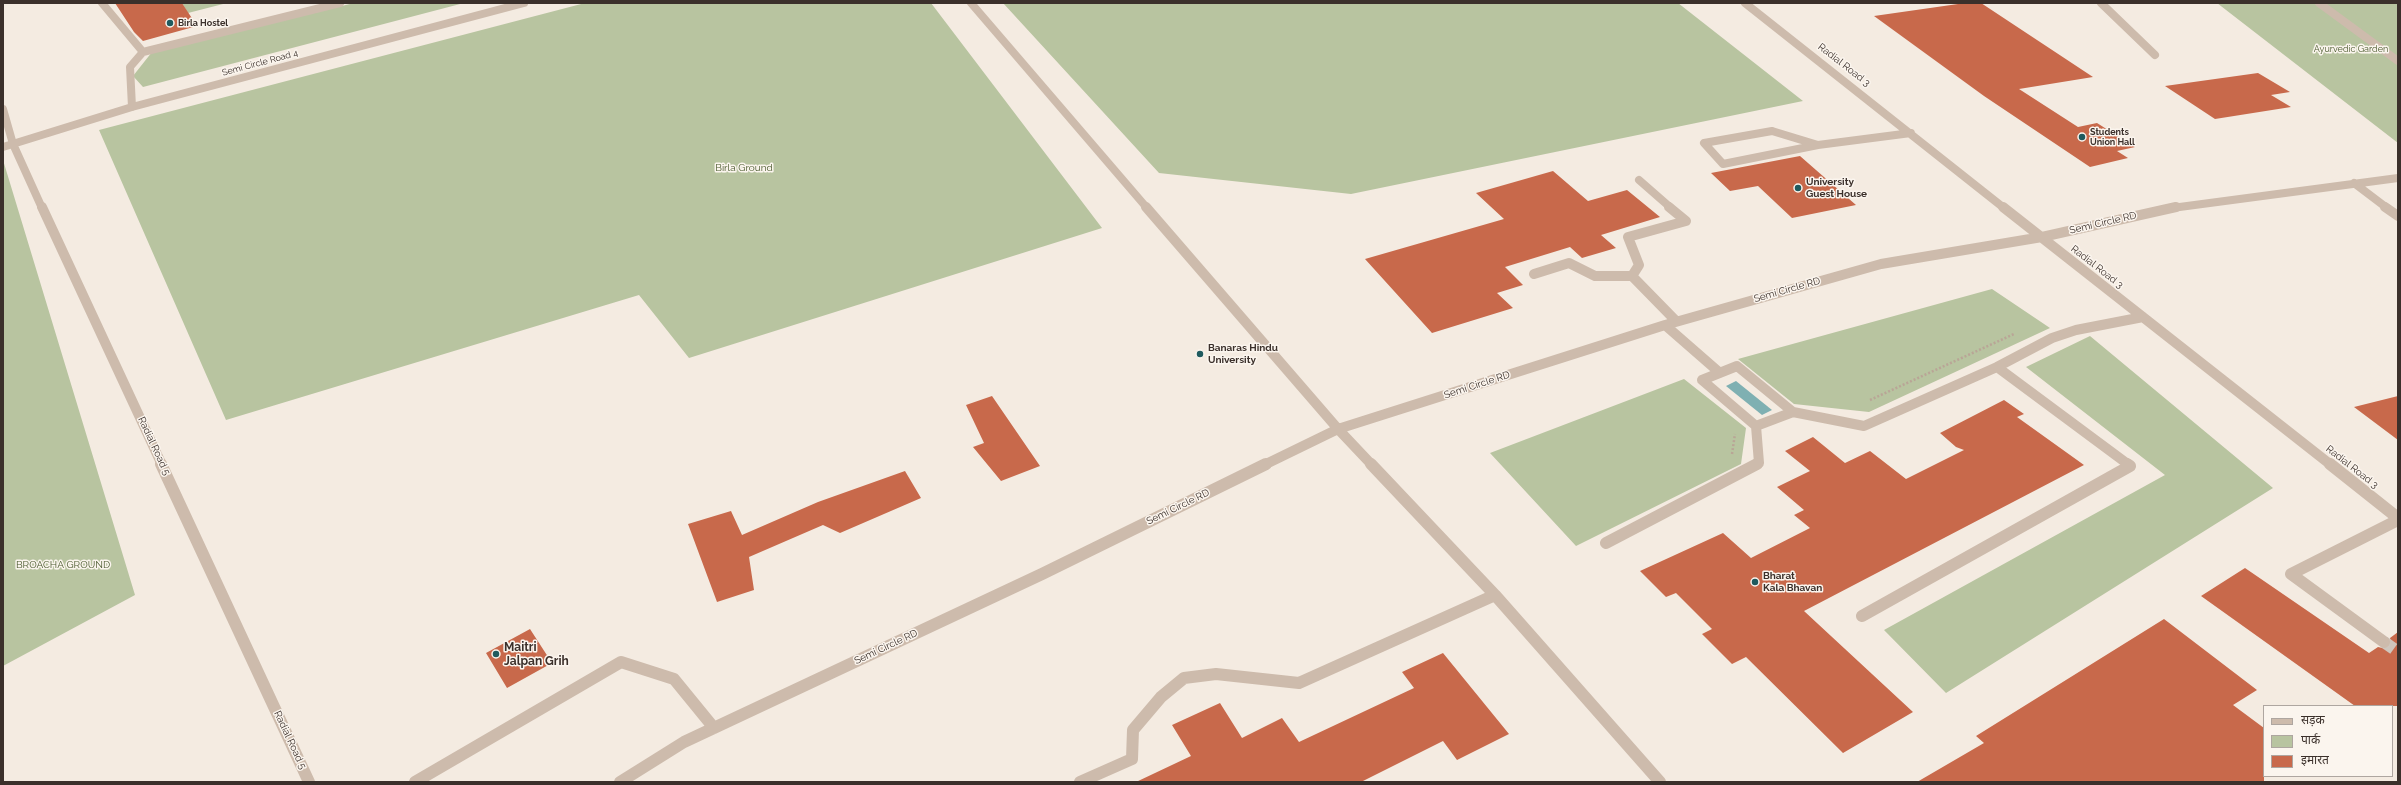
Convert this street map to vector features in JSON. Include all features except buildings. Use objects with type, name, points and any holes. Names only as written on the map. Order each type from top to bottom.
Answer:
[{"type":"street","points":[[102,3],[143,52]]},
{"type":"street","points":[[132,107],[130,67],[143,52],[340,3]]},
{"type":"street","name":"Semi Circle Road 4","points":[[8,145],[132,107],[524,3]]},
{"type":"street","points":[[971,3],[1338,429],[1495,595],[1660,782]]},
{"type":"street","name":"Radial Road 3","points":[[1745,3],[2398,519]]},
{"type":"street","points":[[2101,3],[2155,55]]},
{"type":"street","points":[[2319,3],[2398,61]]},
{"type":"street","name":"Radial Road 5","points":[[3,109],[8,145],[310,782]]},
{"type":"street","points":[[1818,145],[1772,131],[1704,143],[1723,164],[1818,145],[1911,133]]},
{"type":"street","name":"Semi Circle RD","points":[[620,782],[684,742],[1042,574],[1338,429],[1665,324],[1881,264],[2042,237],[2187,204],[2398,178]]},
{"type":"street","points":[[1632,276],[1639,265],[1628,238],[1686,221],[1639,180]]},
{"type":"street","points":[[2354,184],[2398,216]]},
{"type":"street","points":[[1534,274],[1569,263],[1595,276],[1632,276],[1676,321]]},
{"type":"street","points":[[1606,543],[1759,463],[1756,426],[1702,380],[1737,366],[1793,412],[1864,426],[1997,367],[2052,338],[2076,330],[2143,317]]},
{"type":"street","points":[[1665,324],[1720,373]]},
{"type":"street","points":[[1862,616],[2130,466],[1997,367]]},
{"type":"street","points":[[1756,426],[1793,412]]},
{"type":"street","points":[[2384,642],[2291,574],[2398,519]]},
{"type":"street","points":[[1080,782],[1132,759],[1133,730],[1161,697],[1184,678],[1216,674],[1299,683],[1495,595]]},
{"type":"street","points":[[415,782],[621,662],[674,679],[714,728]]},
{"type":"path","points":[[1865,402],[2019,332]]},
{"type":"path","points":[[1731,459],[1736,430]]},
{"type":"green space","points":[[182,3],[227,3],[188,13]]},
{"type":"green space","points":[[354,3],[464,3],[143,87],[133,76],[152,52]]},
{"type":"green space","name":"Birla Ground","points":[[585,3],[931,3],[1102,228],[689,358],[639,295],[226,420],[99,130]]},
{"type":"green space","points":[[1003,3],[1678,3],[1803,101],[1351,194],[1159,173]]},
{"type":"green space","name":"Ayurvedic Garden","points":[[2217,3],[2398,3],[2398,143]]},
{"type":"green space","name":"BROACHA GROUND","points":[[3,160],[135,595],[3,666]]},
{"type":"green space","points":[[1992,289],[2050,328],[1869,412],[1794,404],[1738,359]]},
{"type":"green space","points":[[2090,336],[2273,488],[1946,693],[1884,630],[2165,475],[2026,367]]},
{"type":"green space","points":[[1684,379],[1746,428],[1741,464],[1576,546],[1490,453]]},
{"type":"water","points":[[1736,381],[1772,410],[1762,415],[1726,386]]},
{"type":"tunnel","points":[[2384,642],[2398,652]]},
{"type":"place","name":"Birla Hostel","points":[[170,23]]},
{"type":"place","name":"Students Union Hall","points":[[2082,137]]},
{"type":"place","name":"University Guest House","points":[[1798,188]]},
{"type":"place","name":"Banaras Hindu University","points":[[1200,354]]},
{"type":"place","name":"Bharat Kala Bhavan","points":[[1755,582]]},
{"type":"place","name":"Maitri Jalpan Grih","points":[[496,654]]}]
